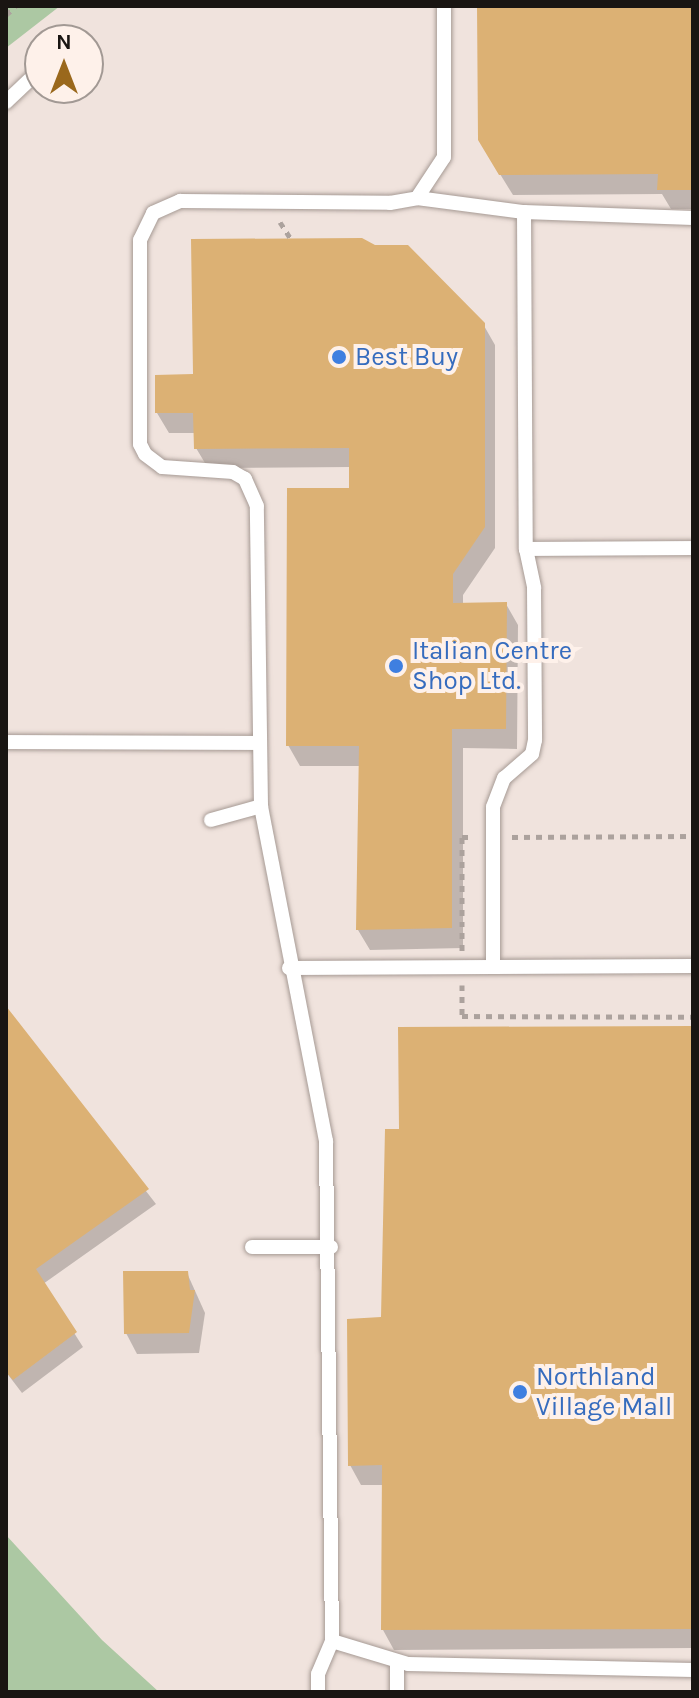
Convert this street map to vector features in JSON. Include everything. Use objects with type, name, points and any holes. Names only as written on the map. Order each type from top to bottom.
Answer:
[{"type":"lane","points":[[417,198],[444,157],[444,6]]},
{"type":"lane","points":[[6,102],[24,85]]},
{"type":"lane","points":[[318,1692],[318,1674],[332,1641],[331,1247],[324,1117],[289,968],[261,806],[257,506],[245,479],[233,472],[162,467],[140,444],[140,240],[153,213],[180,201],[390,203],[417,198],[524,212],[693,218]]},
{"type":"lane","points":[[493,967],[493,837],[497,792],[532,754],[535,740],[534,588],[526,549],[524,212]]},
{"type":"lane","points":[[526,549],[693,548]]},
{"type":"lane","points":[[6,742],[260,743]]},
{"type":"lane","points":[[211,820],[261,806]]},
{"type":"lane","points":[[289,968],[693,966]]},
{"type":"lane","points":[[252,1247],[331,1247]]},
{"type":"lane","points":[[332,1641],[397,1663],[693,1670]]},
{"type":"lane","points":[[397,1663],[397,1692]]},
{"type":"path","points":[[6,15],[16,6]]},
{"type":"path","points":[[693,836],[462,837],[462,1016],[693,1017]]},
{"type":"green space","points":[[6,6],[60,6],[37,24],[24,24],[24,34],[6,48]]},
{"type":"green space","points":[[6,1535],[102,1640],[159,1692],[6,1692]]},
{"type":"building","points":[[477,6],[693,6],[693,190],[657,190],[658,174],[499,175],[478,140]]},
{"type":"building","points":[[362,238],[375,245],[408,245],[485,323],[485,527],[453,574],[453,603],[507,602],[506,729],[452,729],[452,928],[356,930],[359,746],[286,746],[287,488],[349,488],[349,448],[194,449],[193,413],[155,413],[155,375],[193,374],[191,239]]},
{"type":"building","points":[[6,1006],[149,1189],[36,1269],[77,1332],[13,1380],[6,1372]]},
{"type":"building","name":"Northland Village Mall","points":[[693,1026],[693,1629],[381,1630],[382,1465],[348,1466],[347,1319],[381,1317],[385,1129],[399,1129],[398,1027]]},
{"type":"building","points":[[123,1271],[188,1271],[190,1290],[195,1290],[189,1333],[124,1334]]},
{"type":"place","name":"Best Buy","points":[[339,357]]},
{"type":"place","name":"Italian Centre Shop Ltd.","points":[[396,666]]},
{"type":"place","name":"Northland Village Mall","points":[[520,1392]]}]
